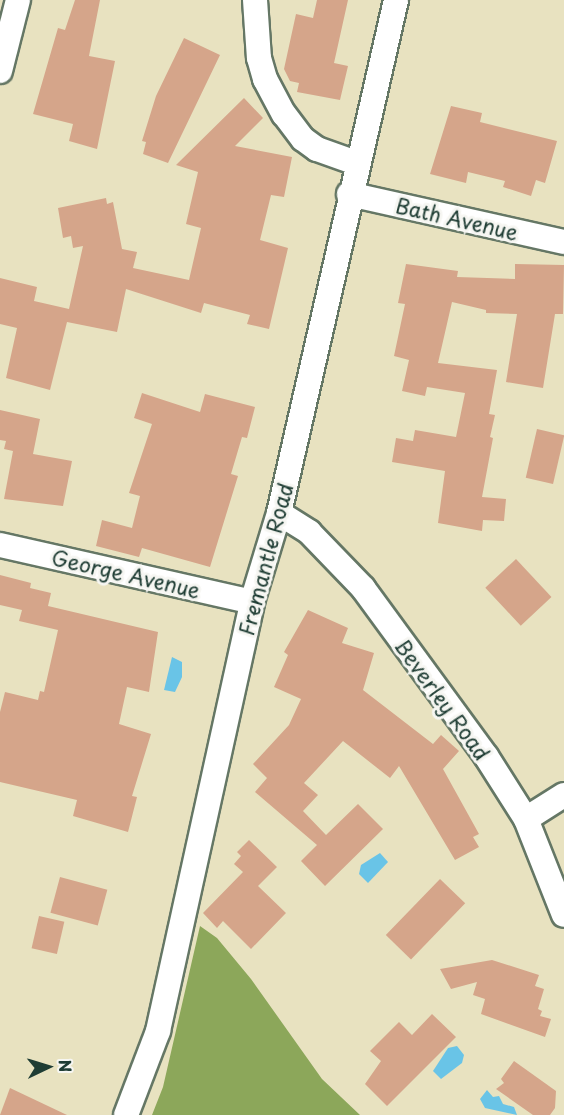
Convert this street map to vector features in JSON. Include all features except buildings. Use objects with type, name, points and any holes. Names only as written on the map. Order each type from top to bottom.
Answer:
[{"type":"street","points":[[0,71],[18,0]]},
{"type":"street","points":[[255,0],[259,58],[265,79],[284,114],[303,139],[317,149],[356,164]]},
{"type":"street","name":"Fremantle Road","points":[[126,1115],[158,1031],[252,602],[279,513],[349,194],[396,0]]},
{"type":"street","name":"Bath Avenue","points":[[349,194],[564,242]]},
{"type":"street","name":"Beverley Road","points":[[279,513],[309,532],[363,588],[486,756],[526,819],[564,915]]},
{"type":"street","name":"George Avenue","points":[[0,545],[252,602]]},
{"type":"street","points":[[526,819],[564,795]]},
{"type":"green space","points":[[200,926],[217,938],[251,979],[322,1079],[360,1115],[152,1115],[163,1087]]},
{"type":"water","points":[[172,657],[182,662],[182,677],[175,692],[164,690]]},
{"type":"water","points":[[380,853],[388,862],[368,883],[359,874],[361,865]]},
{"type":"water","points":[[457,1046],[464,1055],[462,1063],[441,1079],[433,1071],[448,1048]]},
{"type":"water","points":[[487,1090],[493,1097],[499,1096],[503,1104],[514,1107],[517,1115],[485,1108],[480,1099]]}]
